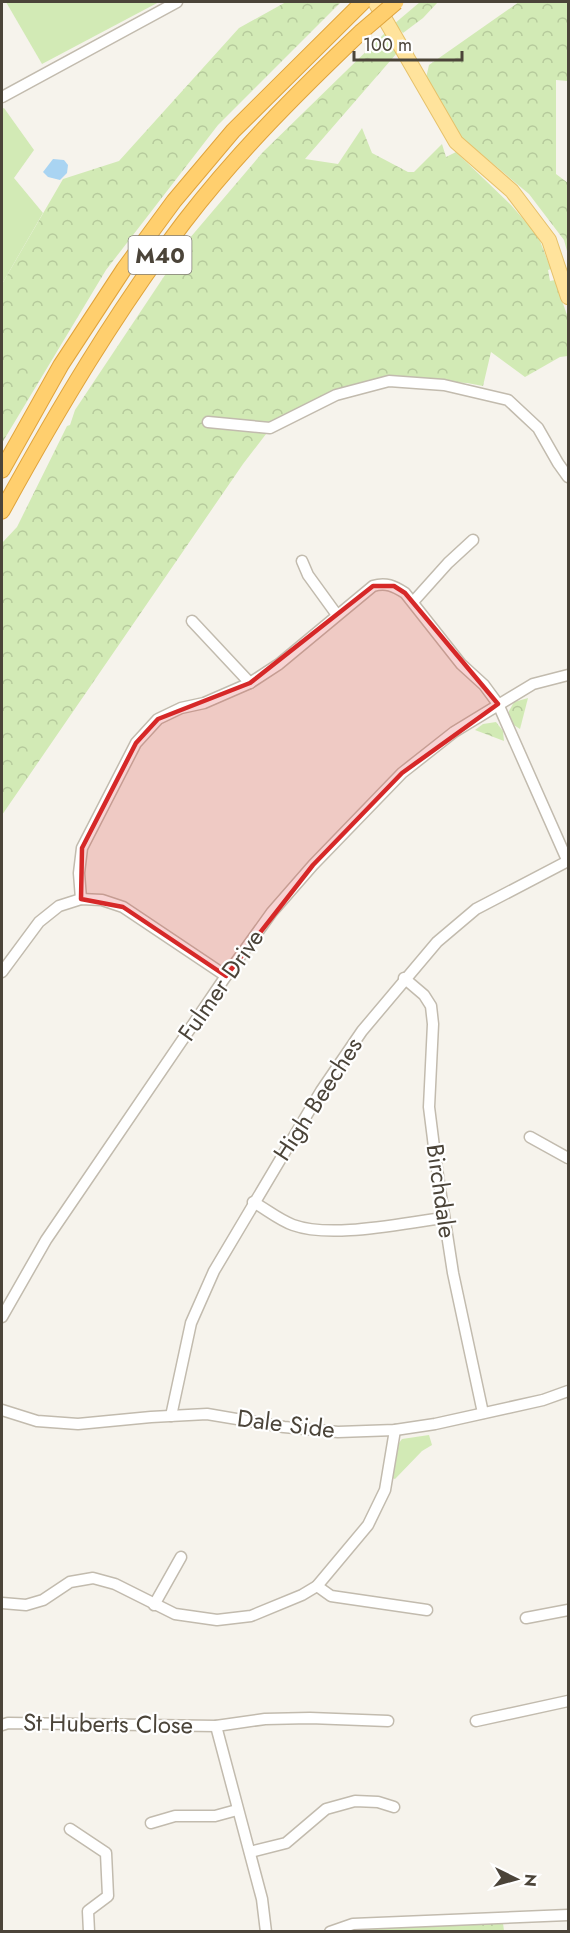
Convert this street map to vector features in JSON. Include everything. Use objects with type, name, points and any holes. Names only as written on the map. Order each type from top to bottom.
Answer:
[{"type":"highway","name":"M40","points":[[2,470],[61,365],[124,269],[174,201],[233,131],[346,16],[363,2]]},
{"type":"highway","name":"M40","points":[[2,511],[95,350],[141,280],[185,221],[277,114],[361,32],[396,2]]},
{"type":"main road","points":[[375,2],[456,142],[512,190],[549,240],[568,297]]},
{"type":"street","points":[[2,97],[177,2]]},
{"type":"street","points":[[208,422],[270,428],[336,395],[389,381],[444,385],[508,400],[538,428],[568,477]]},
{"type":"street","points":[[413,602],[448,563],[473,540]]},
{"type":"street","points":[[302,561],[308,575],[337,615]]},
{"type":"street","points":[[81,899],[79,873],[82,848],[136,743],[158,719],[249,683],[279,664],[373,586],[382,583],[394,586],[405,593],[461,664],[484,685],[498,704],[568,862]]},
{"type":"street","points":[[192,621],[249,683]]},
{"type":"street","name":"Fulmer Drive","points":[[2,1317],[46,1240],[226,976],[272,912],[313,865],[402,774],[454,732],[533,684],[568,675]]},
{"type":"street","name":"High Beeches","points":[[171,1416],[191,1323],[214,1271],[321,1091],[362,1031],[404,978],[437,942],[476,909],[568,862]]},
{"type":"street","points":[[2,972],[39,922],[59,906],[81,899],[102,900],[123,907],[226,976]]},
{"type":"street","name":"Birchdale","points":[[404,978],[424,995],[431,1006],[433,1024],[429,1107],[453,1273],[483,1413]]},
{"type":"street","points":[[530,1137],[568,1158]]},
{"type":"street","points":[[253,1202],[292,1225],[314,1230],[334,1231],[444,1218]]},
{"type":"street","name":"Dale Side","points":[[2,1410],[37,1421],[78,1424],[207,1414],[284,1427],[338,1432],[395,1430],[435,1424],[543,1400],[568,1391]]},
{"type":"street","points":[[3,1607],[35,1603],[70,1582],[93,1578],[115,1584],[175,1614],[217,1620],[251,1616],[302,1595],[317,1586],[368,1525],[385,1490],[395,1430]]},
{"type":"street","points":[[154,1605],[181,1557]]},
{"type":"street","points":[[317,1586],[331,1596],[427,1610]]},
{"type":"street","points":[[526,1618],[568,1610]]},
{"type":"street","points":[[476,1721],[568,1701]]},
{"type":"street","name":"St Huberts Close","points":[[2,1725],[8,1723],[216,1726],[265,1719],[388,1720]]},
{"type":"street","name":"St Huberts Close","points":[[216,1726],[262,1899],[266,1932]]},
{"type":"street","points":[[250,1852],[286,1844],[326,1809],[355,1801],[378,1802],[394,1807]]},
{"type":"street","points":[[151,1823],[176,1816],[215,1816],[237,1810]]},
{"type":"street","points":[[70,1829],[106,1853],[108,1896],[88,1911],[89,1932]]},
{"type":"street","points":[[330,1932],[353,1924],[568,1914]]},
{"type":"highlighted area","points":[[373,586],[394,586],[405,593],[498,704],[402,773],[313,865],[226,976],[123,907],[81,899],[82,848],[136,743],[158,719],[250,683]]},
{"type":"green space","points":[[6,2],[159,2],[42,64]]},
{"type":"green space","points":[[286,2],[341,2],[218,125],[106,270],[2,443],[2,284],[63,179],[119,161],[239,28]]},
{"type":"green space","points":[[420,2],[438,2],[423,18],[403,33],[394,24]]},
{"type":"green space","points":[[519,2],[568,2],[568,81],[556,80],[556,174],[568,183],[568,255],[564,240],[529,194],[461,137],[426,78],[429,65]]},
{"type":"green space","points":[[385,33],[397,53],[305,159],[338,164],[362,128],[372,153],[408,172],[414,172],[442,144],[446,157],[456,152],[511,205],[538,236],[551,269],[548,270],[550,281],[555,280],[568,318],[568,356],[560,357],[525,377],[491,352],[483,386],[398,379],[276,421],[243,464],[2,815],[2,543],[17,527],[67,426],[70,425],[75,410],[189,239],[263,152]]},
{"type":"green space","points":[[4,108],[34,150],[14,178],[43,213],[2,284],[2,109]]},
{"type":"green space","points":[[528,698],[520,729],[509,722],[509,711],[514,702]]},
{"type":"green space","points":[[496,722],[503,731],[504,741],[475,730],[483,724]]},
{"type":"green space","points":[[429,1435],[432,1445],[422,1451],[395,1479],[392,1478],[399,1443],[402,1439]]},
{"type":"green space","points":[[503,1923],[504,1931],[348,1932],[358,1929]]},
{"type":"water","points":[[53,159],[64,160],[68,165],[67,173],[60,180],[48,177],[43,172]]}]
